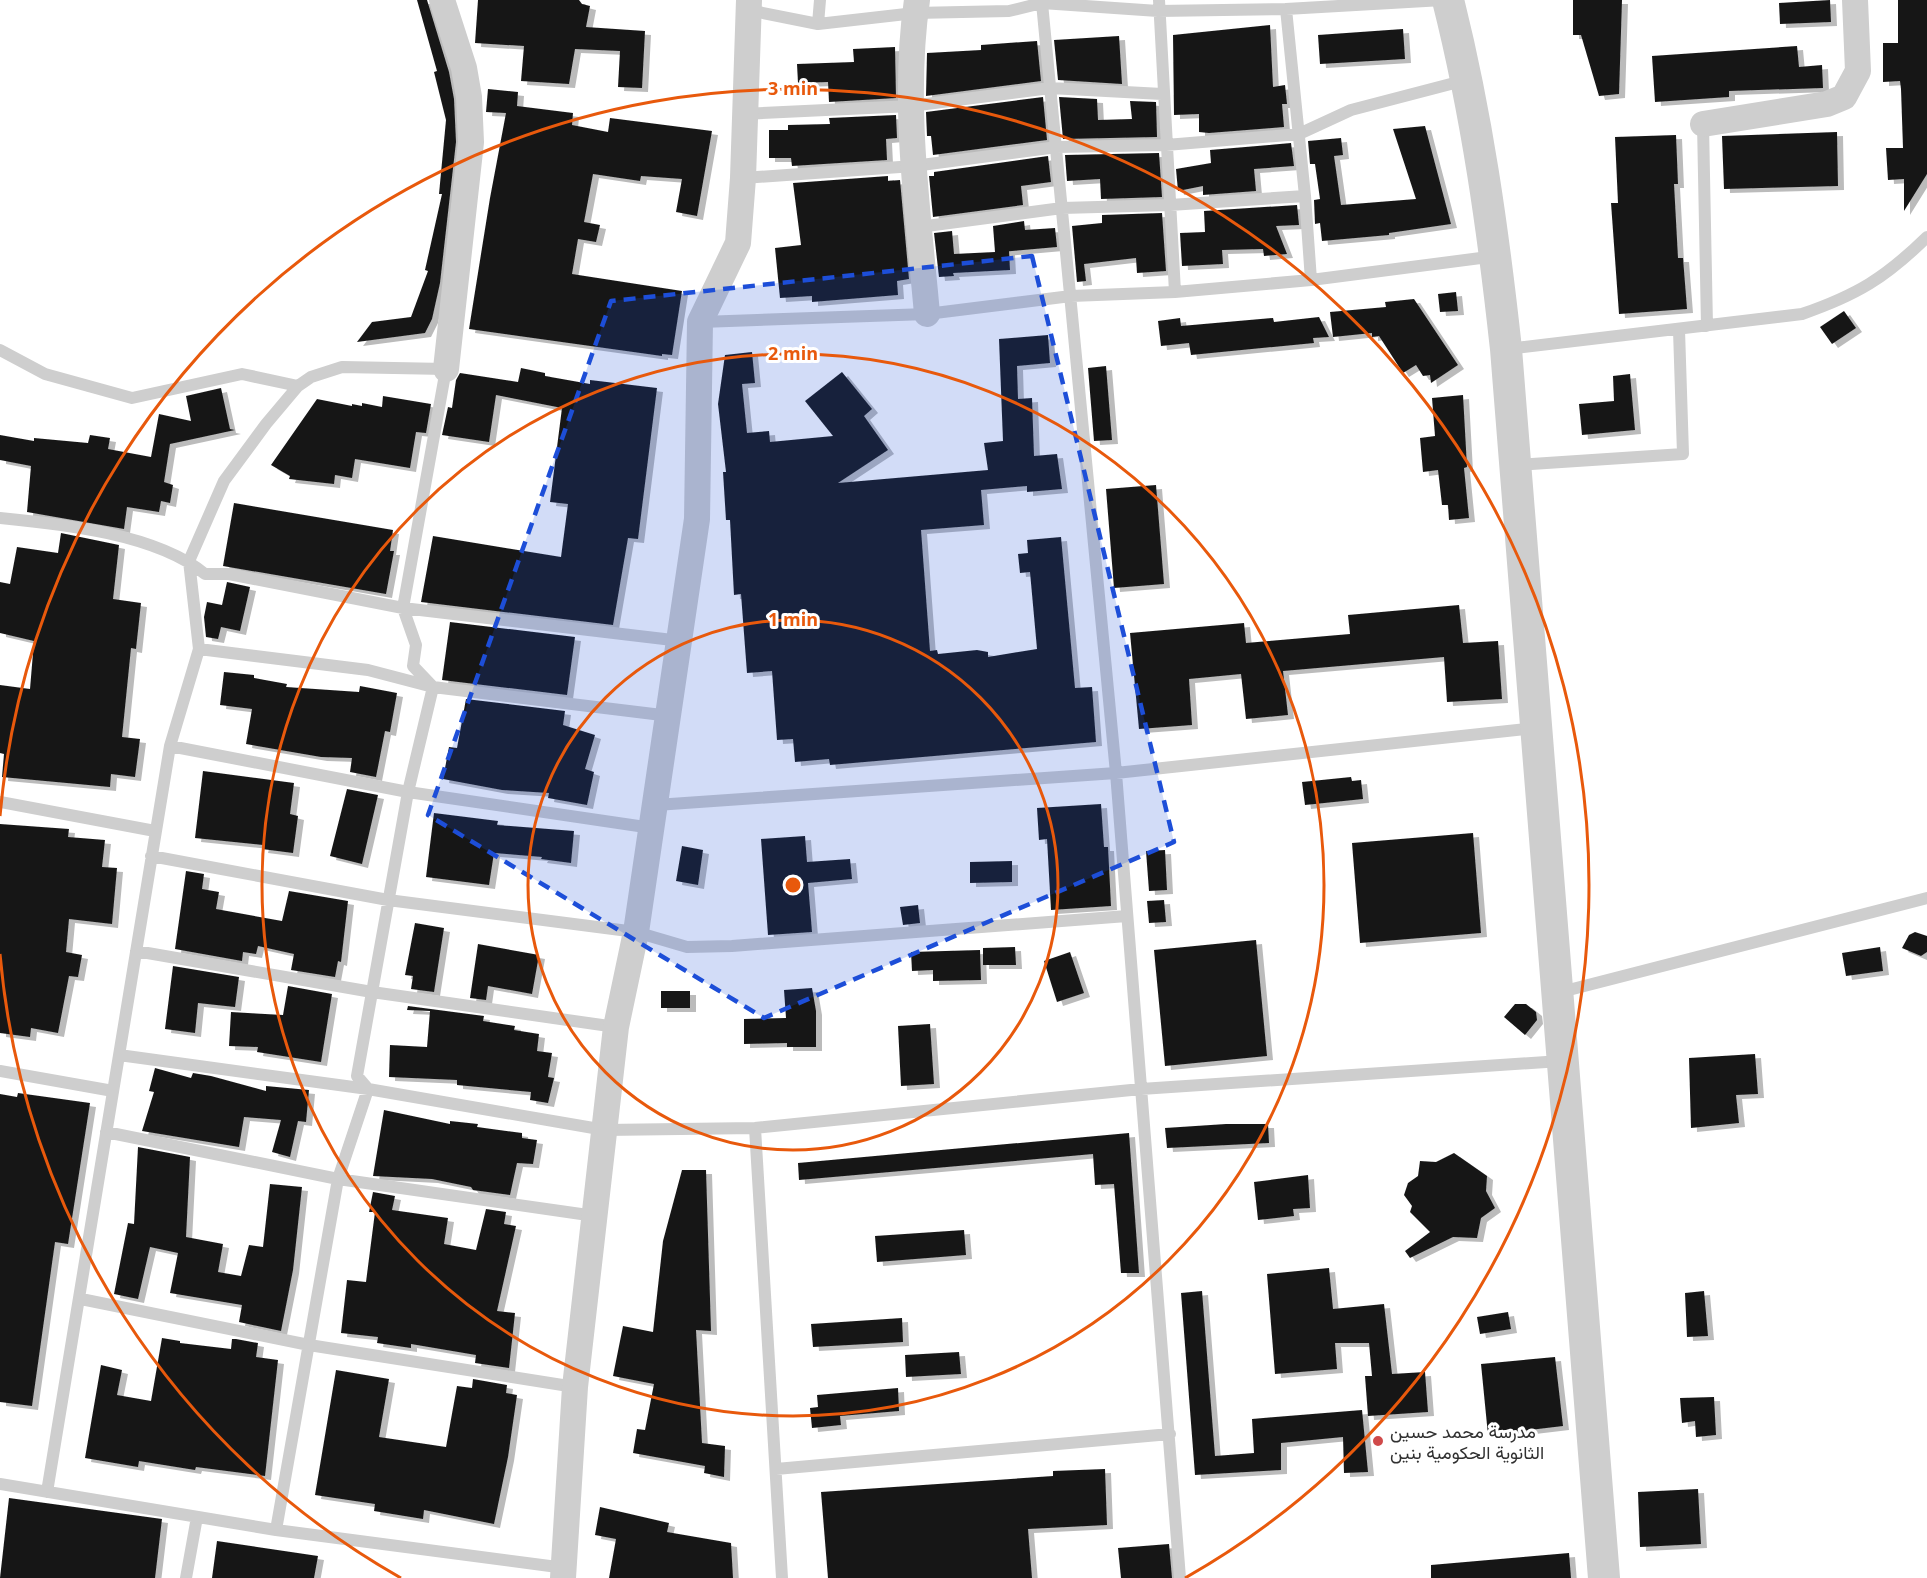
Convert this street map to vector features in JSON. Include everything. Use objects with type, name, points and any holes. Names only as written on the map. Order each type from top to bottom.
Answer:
[{"type":"street","points":[[442,0],[464,68],[470,97],[471,142],[446,369]]},
{"type":"street","points":[[1446,0],[1468,79],[1496,256],[1506,349],[1561,1062],[1604,1578]]},
{"type":"street","points":[[1703,124],[1827,104],[1844,97],[1854,83],[1858,71],[1855,0]]},
{"type":"street","points":[[564,1573],[575,1387],[616,1027],[636,932],[670,716],[697,519],[699,322],[738,243],[743,178],[743,114],[748,5]]},
{"type":"street","points":[[916,6],[911,106],[927,314]]},
{"type":"lane","points":[[818,24],[820,0]]},
{"type":"lane","points":[[748,5],[818,24],[916,6],[1009,6],[1042,3],[1286,9],[1446,0]]},
{"type":"lane","points":[[1042,3],[1116,773],[1180,1578]]},
{"type":"lane","points":[[1159,6],[1162,94],[1175,291]]},
{"type":"lane","points":[[1286,9],[1311,280]]},
{"type":"lane","points":[[743,178],[914,166],[1057,147],[1166,146],[1299,134],[1351,110],[1468,79]]},
{"type":"lane","points":[[743,114],[911,106],[1050,88],[1162,94]]},
{"type":"lane","points":[[1703,124],[1707,326]]},
{"type":"lane","points":[[919,227],[1062,208],[1170,205],[1305,196]]},
{"type":"lane","points":[[1506,349],[1802,314],[1848,298],[1898,266],[1927,237]]},
{"type":"lane","points":[[699,322],[927,314],[1071,296],[1175,291],[1311,280],[1496,256]]},
{"type":"lane","points":[[1515,465],[1683,454],[1679,330]]},
{"type":"lane","points":[[0,350],[45,374],[132,398],[242,374],[298,386]]},
{"type":"lane","points":[[47,1492],[81,1299],[106,1132],[170,746],[199,649],[189,561],[224,481],[298,386],[310,377],[342,367],[446,369],[403,608],[416,645],[413,666],[433,687]]},
{"type":"lane","points":[[0,518],[43,522],[135,541],[189,561],[205,574],[230,574],[403,608],[681,641]]},
{"type":"lane","points":[[199,649],[368,670],[433,687],[670,716]]},
{"type":"lane","points":[[368,1089],[357,1076],[408,792],[433,687]]},
{"type":"lane","points":[[170,746],[408,792],[654,817],[1116,773],[1535,728]]},
{"type":"lane","points":[[0,802],[155,831]]},
{"type":"lane","points":[[151,856],[388,900],[636,932],[687,947],[732,946],[1127,916]]},
{"type":"lane","points":[[1556,993],[1927,898]]},
{"type":"lane","points":[[136,951],[372,992],[616,1027]]},
{"type":"lane","points":[[119,1054],[368,1089],[605,1131],[755,1128],[1141,1089],[1561,1062]]},
{"type":"lane","points":[[0,1071],[113,1091]]},
{"type":"lane","points":[[276,1530],[338,1179],[368,1089]]},
{"type":"lane","points":[[755,1128],[782,1578]]},
{"type":"lane","points":[[106,1132],[338,1179],[595,1216]]},
{"type":"lane","points":[[81,1299],[309,1345],[575,1387]]},
{"type":"lane","points":[[776,1469],[1170,1434]]},
{"type":"lane","points":[[0,1484],[276,1530],[564,1573]]},
{"type":"lane","points":[[186,1578],[197,1517]]},
{"type":"highlighted area","points":[[1032,256],[1174,842],[764,1018],[428,815],[611,301]]},
{"type":"building","points":[[417,0],[427,0],[449,72],[454,99],[456,142],[440,283],[432,319],[425,333],[357,342],[372,322],[411,317],[428,271],[425,270],[442,194],[439,194],[446,120],[434,72],[437,71]]},
{"type":"building","points":[[478,0],[579,0],[582,4],[590,6],[586,27],[645,31],[642,88],[618,87],[620,51],[575,49],[569,84],[521,81],[524,46],[475,43]]},
{"type":"building","points":[[1573,0],[1622,0],[1619,94],[1599,96],[1581,35],[1573,35]]},
{"type":"building","points":[[1830,0],[1831,22],[1780,24],[1779,3]]},
{"type":"building","points":[[1898,0],[1927,0],[1927,174],[1904,211],[1904,179],[1888,180],[1886,148],[1903,148],[1900,81],[1883,82],[1883,43],[1898,43]]},
{"type":"building","points":[[1270,25],[1273,87],[1285,85],[1287,104],[1282,104],[1284,127],[1199,132],[1199,114],[1174,115],[1173,35]]},
{"type":"building","points":[[1403,29],[1405,59],[1320,64],[1318,35]]},
{"type":"building","points":[[1119,36],[1122,84],[1058,80],[1054,40]]},
{"type":"building","points":[[1037,41],[1041,81],[926,96],[927,53],[981,50],[981,45]]},
{"type":"building","points":[[1797,46],[1799,67],[1822,65],[1823,88],[1729,91],[1729,97],[1655,102],[1652,56]]},
{"type":"building","points":[[895,47],[896,98],[829,102],[828,82],[798,83],[797,64],[854,62],[853,49]]},
{"type":"building","points":[[488,89],[518,92],[517,106],[573,113],[572,125],[608,132],[610,118],[712,131],[697,216],[676,212],[682,179],[641,176],[640,181],[593,174],[584,222],[600,225],[596,242],[578,239],[572,274],[682,291],[672,355],[662,354],[662,356],[469,329],[506,113],[486,112]]},
{"type":"building","points":[[1043,97],[1047,140],[933,155],[931,136],[927,136],[926,112]]},
{"type":"building","points":[[1059,97],[1097,99],[1098,120],[1132,119],[1130,101],[1156,102],[1157,137],[1063,139]]},
{"type":"building","points":[[896,115],[897,138],[886,139],[887,160],[792,166],[791,158],[769,158],[769,130],[788,130],[788,125],[830,124],[829,118]]},
{"type":"building","points":[[1425,126],[1451,224],[1389,233],[1389,235],[1322,241],[1320,223],[1315,224],[1314,200],[1320,199],[1315,164],[1310,164],[1308,141],[1341,138],[1343,155],[1334,156],[1341,205],[1416,199],[1393,129]]},
{"type":"building","points":[[1837,132],[1838,186],[1724,189],[1722,136]]},
{"type":"building","points":[[1676,135],[1678,184],[1674,184],[1678,258],[1683,258],[1687,309],[1619,314],[1611,203],[1618,203],[1615,137]]},
{"type":"building","points":[[1291,143],[1294,166],[1254,169],[1256,191],[1203,195],[1203,186],[1178,191],[1176,169],[1211,163],[1210,150]]},
{"type":"building","points":[[1159,153],[1162,197],[1101,199],[1100,179],[1067,181],[1065,155]]},
{"type":"building","points":[[1048,156],[1051,182],[1021,186],[1023,205],[933,217],[929,176],[934,176],[934,172]]},
{"type":"building","points":[[888,176],[888,181],[900,180],[909,279],[897,281],[898,295],[812,302],[812,296],[780,298],[775,248],[801,245],[793,183]]},
{"type":"building","points":[[1297,205],[1299,225],[1276,226],[1287,254],[1264,256],[1263,249],[1222,250],[1223,264],[1182,266],[1180,233],[1205,232],[1204,211]]},
{"type":"building","points":[[1162,213],[1166,271],[1137,273],[1136,258],[1084,264],[1086,281],[1077,282],[1072,226],[1102,223],[1102,215]]},
{"type":"building","points":[[1024,221],[1025,230],[1055,228],[1057,247],[1009,251],[1010,270],[953,273],[954,276],[939,277],[934,233],[952,231],[954,254],[995,252],[993,226]]},
{"type":"building","points":[[1456,292],[1458,311],[1440,312],[1438,294]]},
{"type":"building","points":[[1414,299],[1458,365],[1431,383],[1430,375],[1423,376],[1416,365],[1403,373],[1379,336],[1372,337],[1372,333],[1333,337],[1330,312],[1386,307],[1385,302]]},
{"type":"building","points":[[1844,311],[1856,328],[1832,344],[1820,327]]},
{"type":"building","points":[[1319,317],[1329,337],[1313,338],[1314,343],[1191,355],[1189,343],[1161,346],[1158,321],[1180,318],[1181,326],[1273,318],[1274,322]]},
{"type":"building","points":[[1048,335],[1050,363],[1017,366],[1018,399],[1032,398],[1034,456],[1057,454],[1062,489],[1027,492],[1027,486],[981,490],[984,525],[921,530],[930,651],[937,650],[938,654],[977,650],[988,652],[988,657],[1037,649],[1030,572],[1020,573],[1018,554],[1028,553],[1027,540],[1061,537],[1075,688],[1092,687],[1096,742],[830,765],[829,759],[795,762],[793,739],[777,740],[772,671],[747,673],[741,594],[734,595],[730,520],[726,520],[723,472],[726,472],[718,404],[725,355],[752,352],[755,383],[742,384],[747,433],[769,431],[770,442],[833,436],[805,401],[842,372],[872,409],[864,416],[888,450],[838,483],[988,470],[984,443],[1003,441],[999,339]]},
{"type":"building","points":[[1106,366],[1112,440],[1094,441],[1088,368]]},
{"type":"building","points":[[521,368],[545,373],[545,376],[590,384],[590,380],[657,388],[638,539],[628,538],[613,625],[421,602],[433,536],[561,557],[568,504],[550,502],[562,408],[496,395],[489,442],[442,435],[448,407],[452,408],[456,380],[460,373],[518,382]]},
{"type":"building","points":[[1630,374],[1635,430],[1582,435],[1579,404],[1614,401],[1613,376]]},
{"type":"building","points":[[221,388],[230,429],[235,430],[170,444],[164,482],[173,485],[170,503],[161,501],[159,512],[127,507],[124,529],[27,512],[31,466],[0,460],[0,435],[34,441],[34,438],[88,443],[90,435],[110,438],[108,449],[151,457],[159,414],[191,421],[186,396]]},
{"type":"building","points":[[1463,395],[1467,467],[1464,468],[1469,518],[1449,520],[1448,505],[1442,505],[1438,470],[1423,472],[1420,438],[1435,436],[1432,398]]},
{"type":"building","points":[[383,396],[431,404],[426,433],[416,432],[410,468],[355,459],[352,478],[335,475],[334,484],[289,479],[290,476],[271,465],[317,399],[352,406],[352,404],[362,406],[362,403],[382,407]]},
{"type":"building","points":[[1156,485],[1164,584],[1114,588],[1106,489]]},
{"type":"building","points":[[234,503],[393,530],[390,551],[394,551],[386,594],[223,566]]},
{"type":"building","points":[[61,533],[119,545],[113,599],[141,603],[136,649],[131,648],[122,737],[140,739],[135,777],[111,774],[110,787],[2,777],[4,754],[0,753],[0,685],[30,689],[34,641],[0,633],[0,582],[10,584],[17,547],[58,553]]},
{"type":"building","points":[[227,582],[250,587],[240,631],[221,627],[218,639],[206,637],[204,617],[207,602],[222,605]]},
{"type":"building","points":[[1459,605],[1463,643],[1498,641],[1502,699],[1447,702],[1444,657],[1283,671],[1288,715],[1246,719],[1241,674],[1189,679],[1192,725],[1139,729],[1130,633],[1244,623],[1246,643],[1350,634],[1348,615]]},
{"type":"building","points":[[450,622],[575,637],[567,695],[442,680]]},
{"type":"building","points":[[224,672],[254,675],[254,678],[287,684],[286,687],[359,692],[360,686],[397,693],[390,732],[385,731],[376,777],[350,772],[352,758],[321,757],[246,744],[252,709],[220,705]]},
{"type":"building","points":[[466,699],[565,711],[563,725],[595,735],[585,769],[594,772],[587,805],[548,798],[549,793],[502,790],[443,779],[449,747],[457,748]]},
{"type":"building","points":[[203,771],[294,783],[290,814],[298,816],[293,853],[262,849],[263,845],[195,838]]},
{"type":"building","points":[[1351,777],[1352,781],[1361,780],[1363,799],[1305,805],[1302,782]]},
{"type":"building","points":[[347,789],[378,795],[362,864],[330,856]]},
{"type":"building","points":[[1101,804],[1104,847],[1108,847],[1111,906],[1051,910],[1047,839],[1039,840],[1037,808]]},
{"type":"building","points":[[434,813],[498,821],[497,825],[574,831],[571,863],[541,859],[542,857],[494,853],[489,885],[426,877]]},
{"type":"building","points":[[0,824],[69,829],[68,837],[105,840],[102,867],[117,868],[112,924],[69,919],[66,952],[82,955],[78,977],[69,976],[58,1033],[31,1028],[30,1037],[0,1033]]},
{"type":"building","points":[[1473,833],[1481,933],[1360,943],[1352,843]]},
{"type":"building","points":[[805,836],[807,862],[850,859],[852,879],[808,883],[812,932],[768,935],[761,839]]},
{"type":"building","points":[[682,846],[703,850],[698,885],[676,881]]},
{"type":"building","points":[[1165,850],[1167,890],[1149,891],[1146,851]]},
{"type":"building","points":[[1012,861],[1012,882],[970,883],[970,862]]},
{"type":"building","points":[[186,871],[204,874],[202,889],[219,892],[216,909],[282,921],[289,891],[348,901],[341,962],[338,961],[335,977],[291,970],[294,954],[258,946],[256,954],[243,952],[242,961],[175,949]]},
{"type":"building","points":[[1164,900],[1166,922],[1149,923],[1147,901]]},
{"type":"building","points":[[918,905],[920,923],[903,925],[900,907]]},
{"type":"building","points":[[415,923],[444,928],[434,992],[411,989],[413,976],[405,975]]},
{"type":"building","points":[[1915,932],[1927,936],[1927,952],[1921,956],[1902,948],[1909,935]]},
{"type":"building","points":[[1256,940],[1267,1056],[1165,1066],[1154,950]]},
{"type":"building","points":[[478,944],[539,955],[532,994],[488,986],[486,1000],[470,998]]},
{"type":"building","points":[[1015,947],[1016,965],[983,965],[983,948]]},
{"type":"building","points":[[1880,947],[1883,971],[1846,976],[1842,953]]},
{"type":"building","points":[[980,950],[981,980],[933,981],[933,970],[912,971],[911,952]]},
{"type":"building","points":[[1070,952],[1084,993],[1057,1002],[1044,961]]},
{"type":"building","points":[[173,966],[239,977],[235,1007],[198,1003],[195,1033],[165,1029]]},
{"type":"building","points":[[288,986],[332,994],[321,1062],[257,1052],[258,1047],[229,1046],[231,1012],[283,1015]]},
{"type":"building","points":[[812,988],[816,1011],[816,1047],[787,1047],[787,1043],[744,1044],[744,1019],[786,1018],[784,990]]},
{"type":"building","points":[[661,991],[690,991],[690,1008],[661,1008]]},
{"type":"building","points":[[1515,1004],[1526,1004],[1536,1012],[1537,1020],[1525,1035],[1504,1017]]},
{"type":"building","points":[[408,1006],[484,1016],[483,1021],[515,1026],[514,1030],[539,1034],[537,1051],[552,1053],[548,1077],[554,1078],[548,1103],[530,1100],[531,1092],[457,1085],[457,1080],[389,1077],[390,1045],[427,1047],[430,1011],[407,1010]]},
{"type":"building","points":[[930,1024],[934,1084],[901,1086],[898,1026]]},
{"type":"building","points":[[1755,1054],[1758,1094],[1736,1095],[1739,1123],[1691,1128],[1689,1058]]},
{"type":"building","points":[[155,1068],[191,1078],[193,1073],[211,1076],[266,1091],[266,1086],[309,1090],[306,1122],[298,1121],[290,1157],[272,1152],[281,1120],[244,1117],[239,1147],[142,1131],[154,1092],[149,1091]]},
{"type":"building","points":[[18,1093],[90,1103],[68,1244],[55,1242],[32,1406],[0,1402],[0,1094],[17,1097]]},
{"type":"building","points":[[384,1110],[450,1124],[450,1121],[478,1124],[477,1127],[522,1133],[522,1138],[537,1140],[533,1164],[517,1163],[510,1195],[473,1190],[471,1187],[432,1179],[373,1176]]},
{"type":"building","points":[[1268,1124],[1269,1143],[1167,1148],[1165,1128]]},
{"type":"building","points":[[1129,1133],[1139,1273],[1121,1273],[1114,1184],[1095,1185],[1093,1154],[799,1180],[798,1163]]},
{"type":"building","points":[[138,1147],[190,1157],[186,1237],[223,1244],[218,1272],[241,1276],[249,1245],[263,1247],[270,1184],[302,1187],[293,1270],[281,1331],[239,1322],[242,1305],[170,1293],[178,1253],[150,1247],[138,1299],[114,1294],[128,1223],[134,1224]]},
{"type":"building","points":[[1454,1153],[1487,1176],[1486,1191],[1495,1208],[1481,1218],[1477,1238],[1453,1237],[1410,1258],[1405,1251],[1430,1232],[1410,1212],[1412,1206],[1404,1195],[1408,1183],[1418,1176],[1420,1161],[1436,1162]]},
{"type":"building","points":[[682,1170],[706,1170],[711,1331],[696,1330],[702,1443],[725,1446],[724,1477],[704,1473],[705,1466],[633,1453],[637,1429],[645,1430],[654,1384],[613,1376],[623,1326],[653,1332],[663,1241]]},
{"type":"building","points":[[1308,1175],[1310,1208],[1293,1209],[1294,1216],[1258,1220],[1254,1182]]},
{"type":"building","points":[[373,1192],[395,1196],[392,1210],[448,1218],[444,1244],[476,1250],[486,1209],[506,1212],[504,1224],[516,1226],[497,1311],[515,1313],[509,1368],[475,1363],[476,1355],[411,1344],[411,1348],[377,1343],[378,1337],[341,1333],[347,1280],[366,1282],[375,1212],[369,1212]]},
{"type":"building","points":[[964,1230],[966,1255],[877,1262],[875,1236]]},
{"type":"building","points":[[1329,1268],[1333,1309],[1384,1304],[1392,1374],[1425,1372],[1428,1412],[1368,1416],[1365,1376],[1372,1376],[1369,1343],[1335,1343],[1337,1369],[1275,1374],[1267,1274]]},
{"type":"building","points":[[1202,1291],[1215,1456],[1254,1453],[1252,1419],[1362,1410],[1368,1472],[1344,1473],[1343,1437],[1281,1443],[1281,1470],[1195,1475],[1181,1293]]},
{"type":"building","points":[[1704,1291],[1708,1336],[1687,1337],[1685,1293]]},
{"type":"building","points":[[1508,1312],[1511,1329],[1480,1334],[1477,1317]]},
{"type":"building","points":[[902,1318],[903,1342],[813,1347],[811,1324]]},
{"type":"building","points":[[162,1338],[180,1341],[180,1343],[231,1349],[232,1339],[258,1343],[256,1357],[278,1360],[265,1476],[196,1467],[195,1470],[139,1461],[138,1467],[85,1458],[101,1365],[122,1370],[117,1395],[151,1401]]},
{"type":"building","points":[[959,1352],[961,1374],[906,1377],[905,1355]]},
{"type":"building","points":[[1555,1357],[1563,1426],[1488,1435],[1481,1364]]},
{"type":"building","points":[[336,1370],[389,1379],[379,1437],[446,1447],[457,1386],[472,1388],[473,1379],[507,1385],[506,1393],[517,1395],[508,1457],[494,1524],[424,1510],[423,1519],[374,1511],[375,1504],[315,1495]]},
{"type":"building","points":[[898,1388],[899,1411],[840,1416],[841,1425],[812,1428],[810,1408],[818,1407],[817,1395]]},
{"type":"building","points":[[1714,1397],[1716,1435],[1696,1437],[1695,1421],[1682,1423],[1680,1398]]},
{"type":"building","points":[[1105,1469],[1107,1525],[1028,1529],[1032,1578],[828,1578],[821,1492],[1053,1476],[1053,1471]]},
{"type":"building","points":[[1698,1489],[1701,1544],[1640,1547],[1638,1492]]},
{"type":"building","points":[[9,1498],[162,1519],[155,1578],[0,1578]]},
{"type":"building","points":[[600,1507],[669,1523],[667,1532],[731,1543],[733,1578],[609,1578],[616,1539],[595,1535]]},
{"type":"building","points":[[217,1541],[318,1556],[314,1578],[212,1578]]},
{"type":"building","points":[[1169,1544],[1172,1578],[1121,1578],[1118,1548]]},
{"type":"building","points":[[1569,1553],[1571,1578],[1431,1578],[1431,1565]]},
{"type":"place","name":"مدرسة محمد حسين الثانوية الحكومية بنين","points":[[1378,1441]]}]
